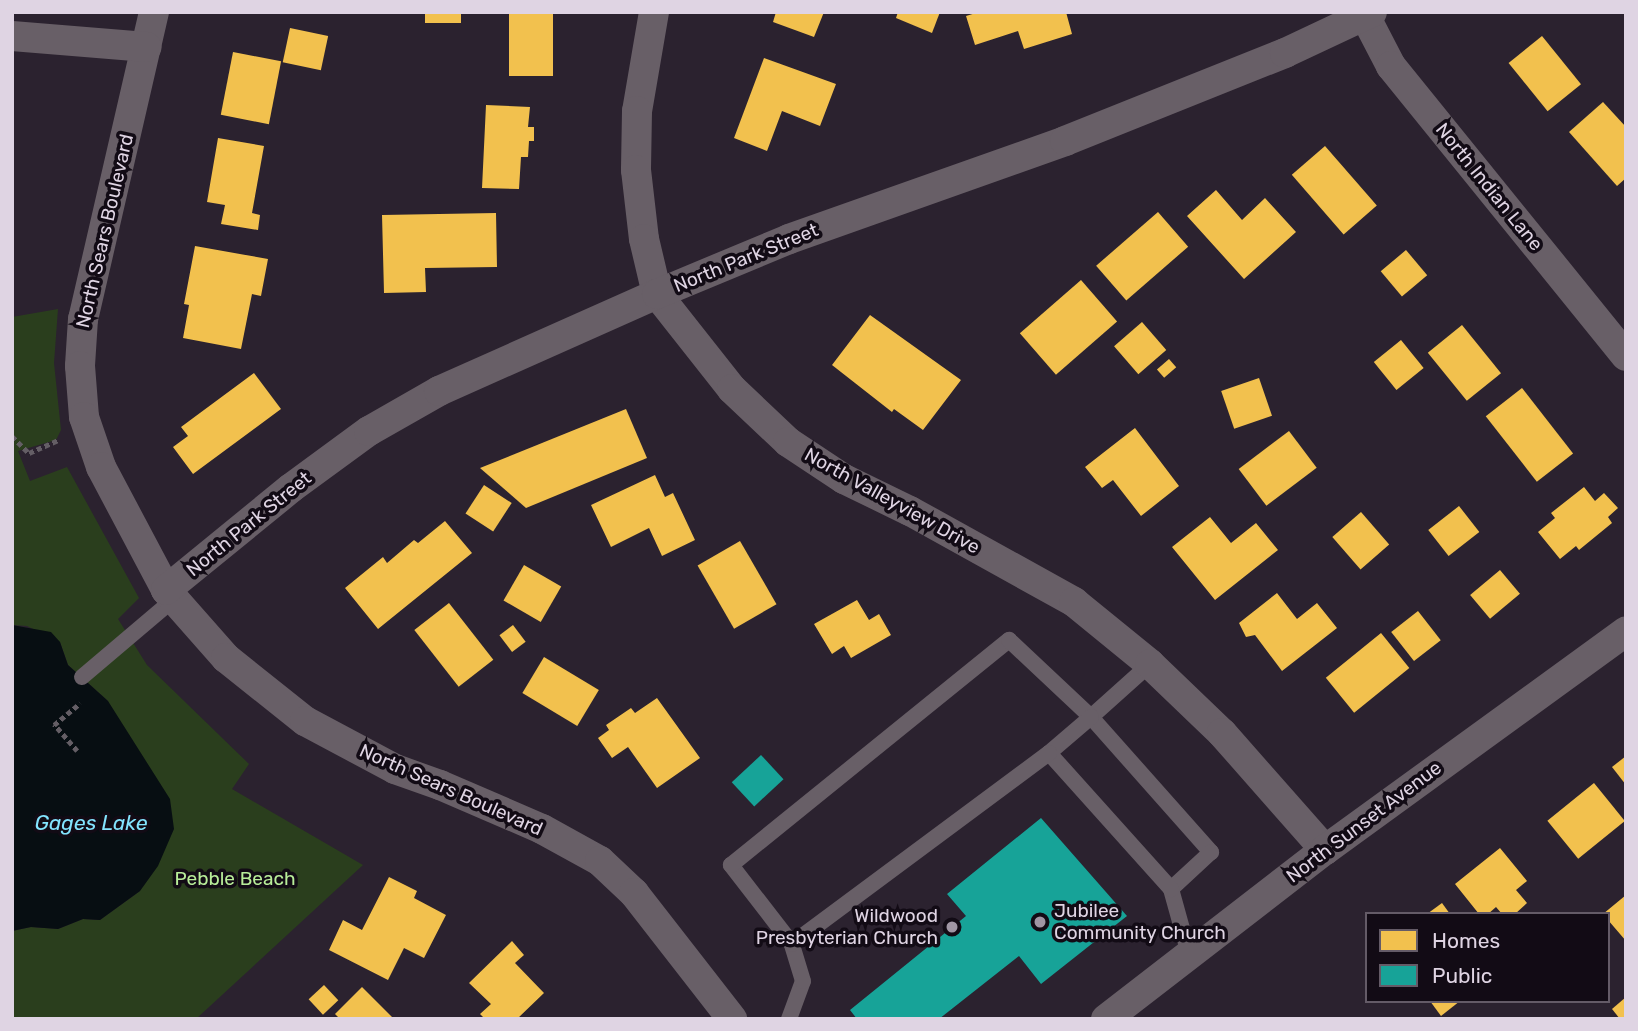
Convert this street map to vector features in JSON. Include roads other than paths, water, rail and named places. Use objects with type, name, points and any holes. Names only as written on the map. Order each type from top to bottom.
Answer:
[{"type":"street","name":"North Sears Boulevard","points":[[154,12],[83,319],[80,366],[88,428],[101,467],[170,594],[226,658],[305,722],[395,769],[440,785],[542,830],[600,860],[634,893],[732,1019]]},
{"type":"street","name":"North Valleyview Drive","points":[[654,12],[637,111],[636,170],[644,239],[657,294],[732,389],[788,442],[844,479],[909,511],[1074,602],[1150,664],[1222,733],[1325,850]]},
{"type":"street","name":"North Park Street","points":[[170,594],[292,488],[369,431],[439,391],[657,294],[789,239],[1065,141],[1285,53],[1367,13]]},
{"type":"street","name":"North Indian Lane","points":[[1367,13],[1391,66],[1626,356]]},
{"type":"street","points":[[12,36],[147,47]]},
{"type":"street","name":"North Sunset Avenue","points":[[1106,1019],[1325,850],[1626,631]]},
{"type":"lane","points":[[82,677],[170,594]]},
{"type":"lane","points":[[789,1019],[803,981],[792,944],[731,865],[1009,640],[1091,717],[1211,852],[1171,889]]},
{"type":"lane","points":[[792,944],[1049,753],[1150,664]]},
{"type":"lane","points":[[1049,753],[1171,889],[1189,954]]},
{"type":"water","name":"Gages Lake","points":[[12,625],[51,632],[60,642],[68,665],[108,701],[170,799],[174,829],[158,866],[140,891],[100,920],[83,919],[58,929],[31,927],[12,931]]},
{"type":"place","name":"Jubilee Community Church","points":[[1040,922]]},
{"type":"place","name":"Wildwood Presbyterian Church","points":[[952,927]]},
{"type":"park label","name":"Pebble Beach","points":[[235,879]]}]
